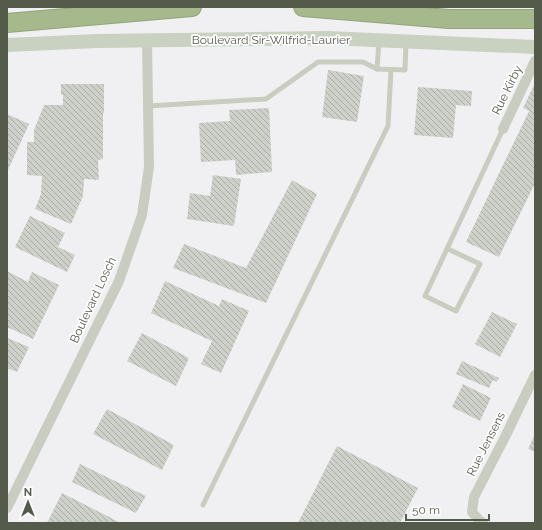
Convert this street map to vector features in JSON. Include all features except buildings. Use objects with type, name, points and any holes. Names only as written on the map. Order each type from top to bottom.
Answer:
[{"type":"highway","points":[[7,23],[192,7]]},
{"type":"highway","points":[[303,7],[449,19],[535,19]]},
{"type":"street","name":"Boulevard Sir-Wilfrid-Laurier","points":[[7,46],[81,41],[327,38],[535,47]]},
{"type":"street","name":"Boulevard Losch","points":[[7,508],[119,281],[142,215],[149,168],[147,40]]},
{"type":"street","name":"Rue Kirby","points":[[503,129],[535,61]]},
{"type":"street","name":"Rue Jensens","points":[[480,522],[472,512],[474,497],[535,375]]},
{"type":"lane","points":[[378,69],[379,40]]},
{"type":"lane","points":[[148,106],[266,99],[318,62],[363,62],[378,69],[405,70],[406,42]]},
{"type":"lane","points":[[203,505],[382,141],[388,126],[391,70]]},
{"type":"lane","points":[[448,249],[480,264],[456,312],[425,296],[503,129]]}]
